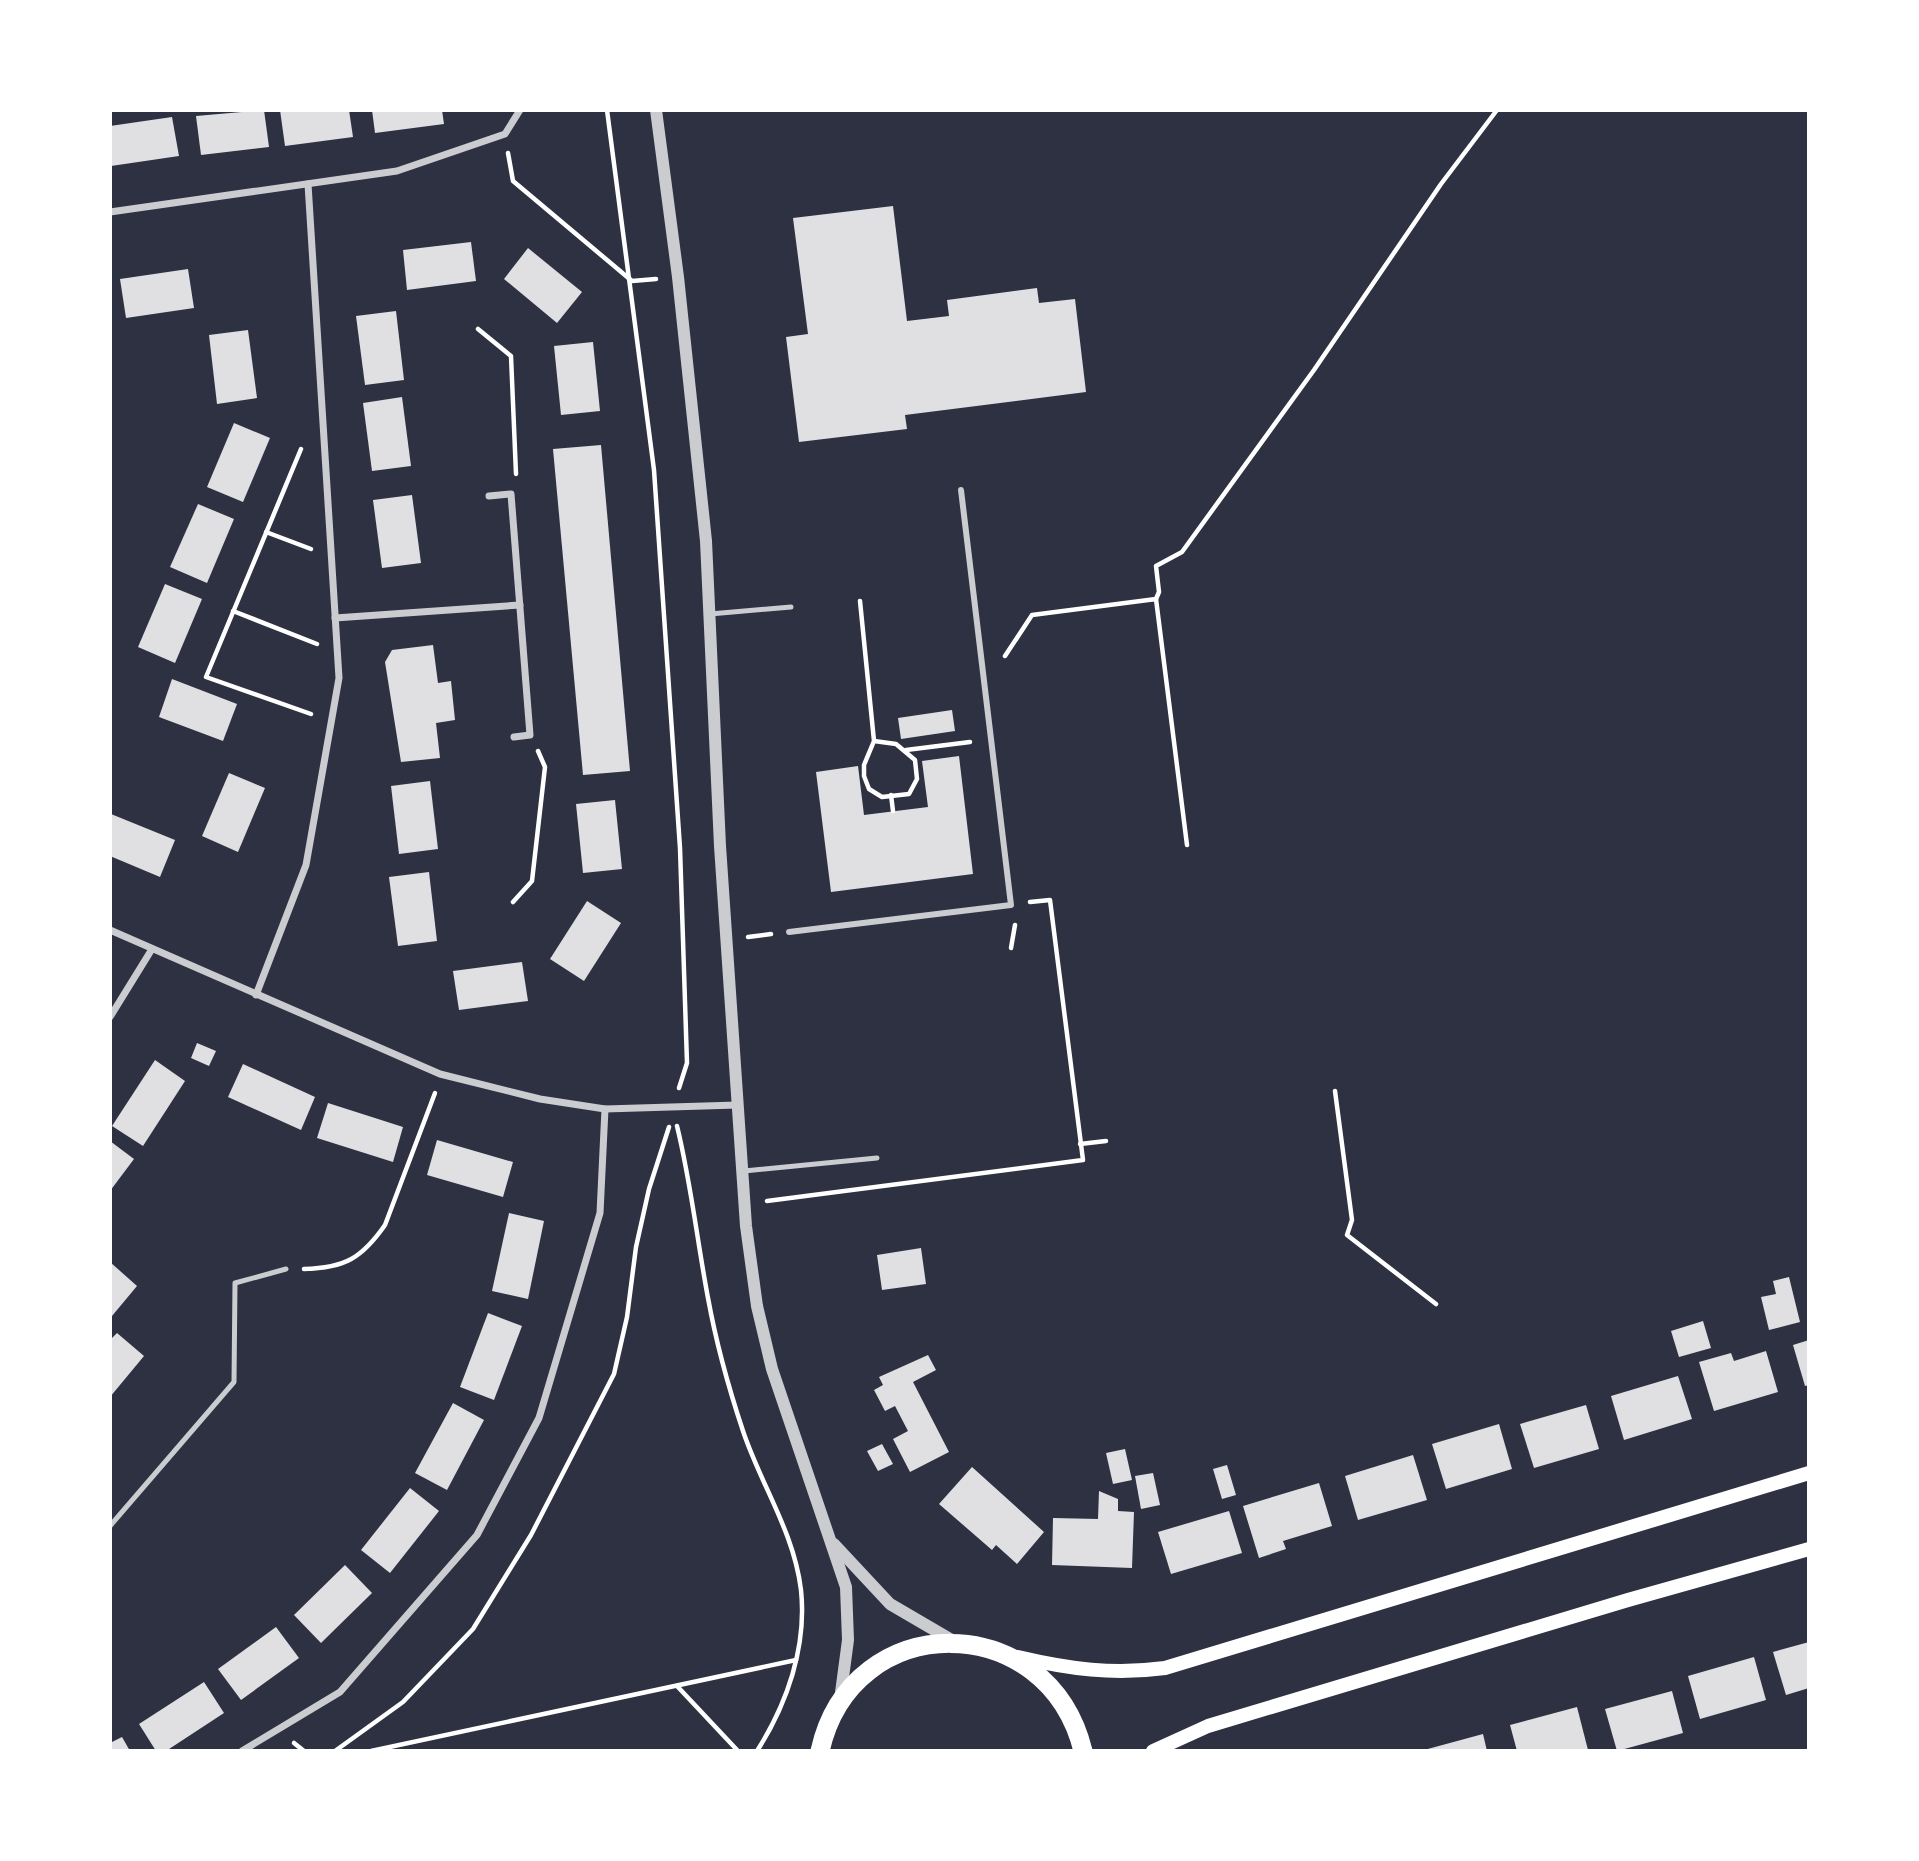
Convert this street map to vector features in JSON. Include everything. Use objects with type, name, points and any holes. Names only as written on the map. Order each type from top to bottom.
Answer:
[{"type":"highway","points":[[820,1751],[824,1732],[840,1702],[871,1669],[911,1648],[955,1642],[990,1647],[1009,1655],[1057,1692],[1077,1726],[1083,1751]]},
{"type":"main road","points":[[1009,1655],[1054,1665],[1124,1674],[1165,1668],[1809,1473]]},
{"type":"main road","points":[[1153,1751],[1234,1718],[1628,1600],[1809,1549]]},
{"type":"street","points":[[110,212],[397,171],[505,134],[520,110]]},
{"type":"street","points":[[656,110],[678,277],[703,513],[744,1203],[757,1306],[772,1369],[846,1587],[848,1640],[840,1702]]},
{"type":"street","points":[[256,995],[306,865],[340,678],[308,184]]},
{"type":"street","points":[[789,932],[1011,905],[961,490]]},
{"type":"street","points":[[489,496],[511,494],[530,735],[514,737]]},
{"type":"street","points":[[335,618],[520,605]]},
{"type":"street","points":[[110,930],[440,1074],[540,1099],[605,1109],[737,1105]]},
{"type":"street","points":[[110,1017],[152,949]]},
{"type":"street","points":[[242,1751],[340,1692],[477,1535],[543,1405],[600,1213],[605,1109]]},
{"type":"street","points":[[832,1541],[890,1604],[955,1642]]},
{"type":"lane","points":[[709,614],[791,607]]},
{"type":"lane","points":[[742,1171],[877,1158]]},
{"type":"lane","points":[[110,1527],[234,1382],[234,1283],[286,1269]]},
{"type":"path","points":[[607,110],[632,281],[654,470],[680,848],[687,1063],[673,1108],[690,1177],[708,1300],[722,1353],[744,1433],[783,1519],[801,1590],[796,1660],[773,1726],[757,1751]]},
{"type":"path","points":[[1186,845],[1156,598],[1159,592],[1156,566],[1182,552],[1314,370],[1441,184],[1497,110]]},
{"type":"path","points":[[505,134],[513,181],[632,281]]},
{"type":"path","points":[[478,329],[511,356],[517,471],[511,494]]},
{"type":"path","points":[[303,445],[206,677],[332,722]]},
{"type":"path","points":[[266,532],[331,557]]},
{"type":"path","points":[[985,678],[1007,675],[1005,652],[1032,615],[1156,598]]},
{"type":"path","points":[[860,601],[874,741],[864,765],[864,776],[875,793],[909,794],[917,779],[915,760],[906,750],[888,741],[874,741]]},
{"type":"path","points":[[233,611],[338,652]]},
{"type":"path","points":[[513,902],[532,881],[545,767],[530,735]]},
{"type":"path","points":[[906,750],[992,739]]},
{"type":"path","points":[[891,795],[893,811]]},
{"type":"path","points":[[744,1203],[1083,1160],[1050,900],[1011,905],[1016,928],[1011,948]]},
{"type":"path","points":[[727,939],[789,932]]},
{"type":"path","points":[[1335,1091],[1352,1220],[1347,1235],[1436,1304]]},
{"type":"path","points":[[286,1269],[340,1265],[356,1258],[372,1244],[385,1225],[429,1114]]},
{"type":"path","points":[[1080,1144],[1106,1141]]},
{"type":"path","points":[[371,1751],[796,1660]]},
{"type":"path","points":[[677,1686],[738,1751]]},
{"type":"path","points":[[388,1751],[402,1744]]},
{"type":"building","points":[[264,110],[269,147],[201,155],[196,116]]},
{"type":"building","points":[[280,110],[349,110],[353,137],[285,146]]},
{"type":"building","points":[[372,110],[442,110],[444,124],[375,133]]},
{"type":"building","points":[[172,117],[179,156],[111,166],[110,126]]},
{"type":"building","points":[[893,206],[907,321],[949,316],[947,300],[1037,288],[1039,303],[1075,299],[1086,392],[905,415],[907,429],[799,442],[786,337],[808,334],[793,218]]},
{"type":"building","points":[[471,242],[476,281],[407,290],[403,250]]},
{"type":"building","points":[[528,248],[582,292],[557,323],[504,279]]},
{"type":"building","points":[[188,269],[194,308],[126,318],[120,279]]},
{"type":"building","points":[[396,311],[404,380],[365,385],[356,316]]},
{"type":"building","points":[[248,330],[257,398],[217,404],[209,335]]},
{"type":"building","points":[[593,342],[600,411],[561,415],[554,346]]},
{"type":"building","points":[[402,397],[411,466],[372,471],[363,403]]},
{"type":"building","points":[[234,423],[270,438],[243,502],[207,487]]},
{"type":"building","points":[[601,445],[630,771],[583,775],[553,449]]},
{"type":"building","points":[[412,495],[421,563],[382,568],[373,500]]},
{"type":"building","points":[[198,504],[234,519],[207,583],[170,567]]},
{"type":"building","points":[[165,584],[202,599],[175,663],[138,647]]},
{"type":"building","points":[[433,645],[438,683],[451,681],[455,720],[436,723],[440,758],[401,762],[385,662],[392,650]]},
{"type":"building","points":[[172,679],[237,704],[223,741],[159,717]]},
{"type":"building","points":[[952,710],[955,731],[901,739],[898,718]]},
{"type":"building","points":[[959,756],[973,874],[831,892],[816,772],[858,766],[864,815],[928,807],[922,761]]},
{"type":"building","points":[[229,773],[265,788],[238,852],[202,836]]},
{"type":"building","points":[[430,781],[438,849],[399,854],[391,786]]},
{"type":"building","points":[[615,800],[622,869],[583,873],[576,804]]},
{"type":"building","points":[[111,814],[175,840],[160,877],[110,856]]},
{"type":"building","points":[[429,872],[437,941],[398,946],[389,877]]},
{"type":"building","points":[[587,901],[621,923],[584,981],[550,959]]},
{"type":"building","points":[[522,962],[528,1001],[459,1010],[453,971]]},
{"type":"building","points":[[197,1043],[216,1051],[209,1066],[191,1058]]},
{"type":"building","points":[[155,1060],[185,1081],[143,1146],[112,1126]]},
{"type":"building","points":[[243,1064],[315,1097],[301,1130],[228,1097]]},
{"type":"building","points":[[328,1103],[403,1127],[393,1162],[317,1138]]},
{"type":"building","points":[[437,1140],[513,1162],[503,1197],[427,1175]]},
{"type":"building","points":[[110,1141],[134,1159],[110,1191]]},
{"type":"building","points":[[509,1213],[544,1221],[528,1299],[492,1291]]},
{"type":"building","points":[[921,1248],[926,1284],[882,1290],[877,1255]]},
{"type":"building","points":[[110,1262],[137,1286],[112,1316],[110,1314]]},
{"type":"building","points":[[1789,1277],[1800,1322],[1769,1330],[1761,1297],[1776,1294],[1773,1281]]},
{"type":"building","points":[[488,1313],[522,1326],[494,1400],[460,1387]]},
{"type":"building","points":[[1703,1321],[1711,1348],[1679,1357],[1671,1331]]},
{"type":"building","points":[[117,1333],[144,1356],[110,1397],[110,1340]]},
{"type":"building","points":[[1809,1340],[1809,1385],[1805,1386],[1793,1345]]},
{"type":"building","points":[[1766,1351],[1778,1392],[1714,1411],[1699,1362],[1731,1353],[1734,1361]]},
{"type":"building","points":[[928,1355],[936,1370],[913,1382],[949,1452],[910,1472],[893,1439],[908,1431],[895,1406],[885,1411],[874,1390],[883,1385],[879,1377]]},
{"type":"building","points":[[1678,1376],[1692,1419],[1624,1440],[1611,1396]]},
{"type":"building","points":[[453,1403],[484,1420],[447,1490],[415,1473]]},
{"type":"building","points":[[1586,1405],[1599,1449],[1534,1468],[1520,1424]]},
{"type":"building","points":[[1499,1424],[1512,1469],[1446,1489],[1432,1444]]},
{"type":"building","points":[[882,1444],[893,1464],[878,1471],[867,1451]]},
{"type":"building","points":[[1125,1449],[1132,1480],[1113,1484],[1106,1453]]},
{"type":"building","points":[[1413,1455],[1427,1500],[1358,1520],[1345,1476]]},
{"type":"building","points":[[1227,1465],[1236,1495],[1222,1499],[1213,1469]]},
{"type":"building","points":[[972,1467],[1044,1532],[1017,1564],[996,1545],[992,1550],[939,1504]]},
{"type":"building","points":[[1153,1473],[1160,1505],[1141,1509],[1135,1476]]},
{"type":"building","points":[[1319,1483],[1332,1526],[1283,1541],[1286,1549],[1259,1558],[1243,1506]]},
{"type":"building","points":[[410,1488],[439,1511],[390,1573],[361,1550]]},
{"type":"building","points":[[1099,1491],[1118,1499],[1118,1511],[1134,1512],[1132,1568],[1052,1565],[1053,1518],[1098,1519]]},
{"type":"building","points":[[1229,1511],[1242,1553],[1171,1574],[1158,1532]]},
{"type":"building","points":[[345,1565],[372,1593],[321,1643],[294,1615]]},
{"type":"building","points":[[276,1627],[299,1658],[241,1700],[218,1669]]},
{"type":"building","points":[[1809,1642],[1809,1688],[1786,1695],[1773,1652]]},
{"type":"building","points":[[1754,1657],[1766,1700],[1700,1719],[1688,1676]]},
{"type":"building","points":[[204,1682],[224,1713],[166,1751],[156,1751],[139,1724]]},
{"type":"building","points":[[1672,1691],[1683,1733],[1617,1751],[1605,1709]]},
{"type":"building","points":[[1577,1707],[1588,1750],[1517,1751],[1510,1725]]},
{"type":"building","points":[[1483,1734],[1487,1751],[1424,1751],[1424,1750]]},
{"type":"building","points":[[122,1737],[130,1751],[110,1751],[110,1743]]}]
